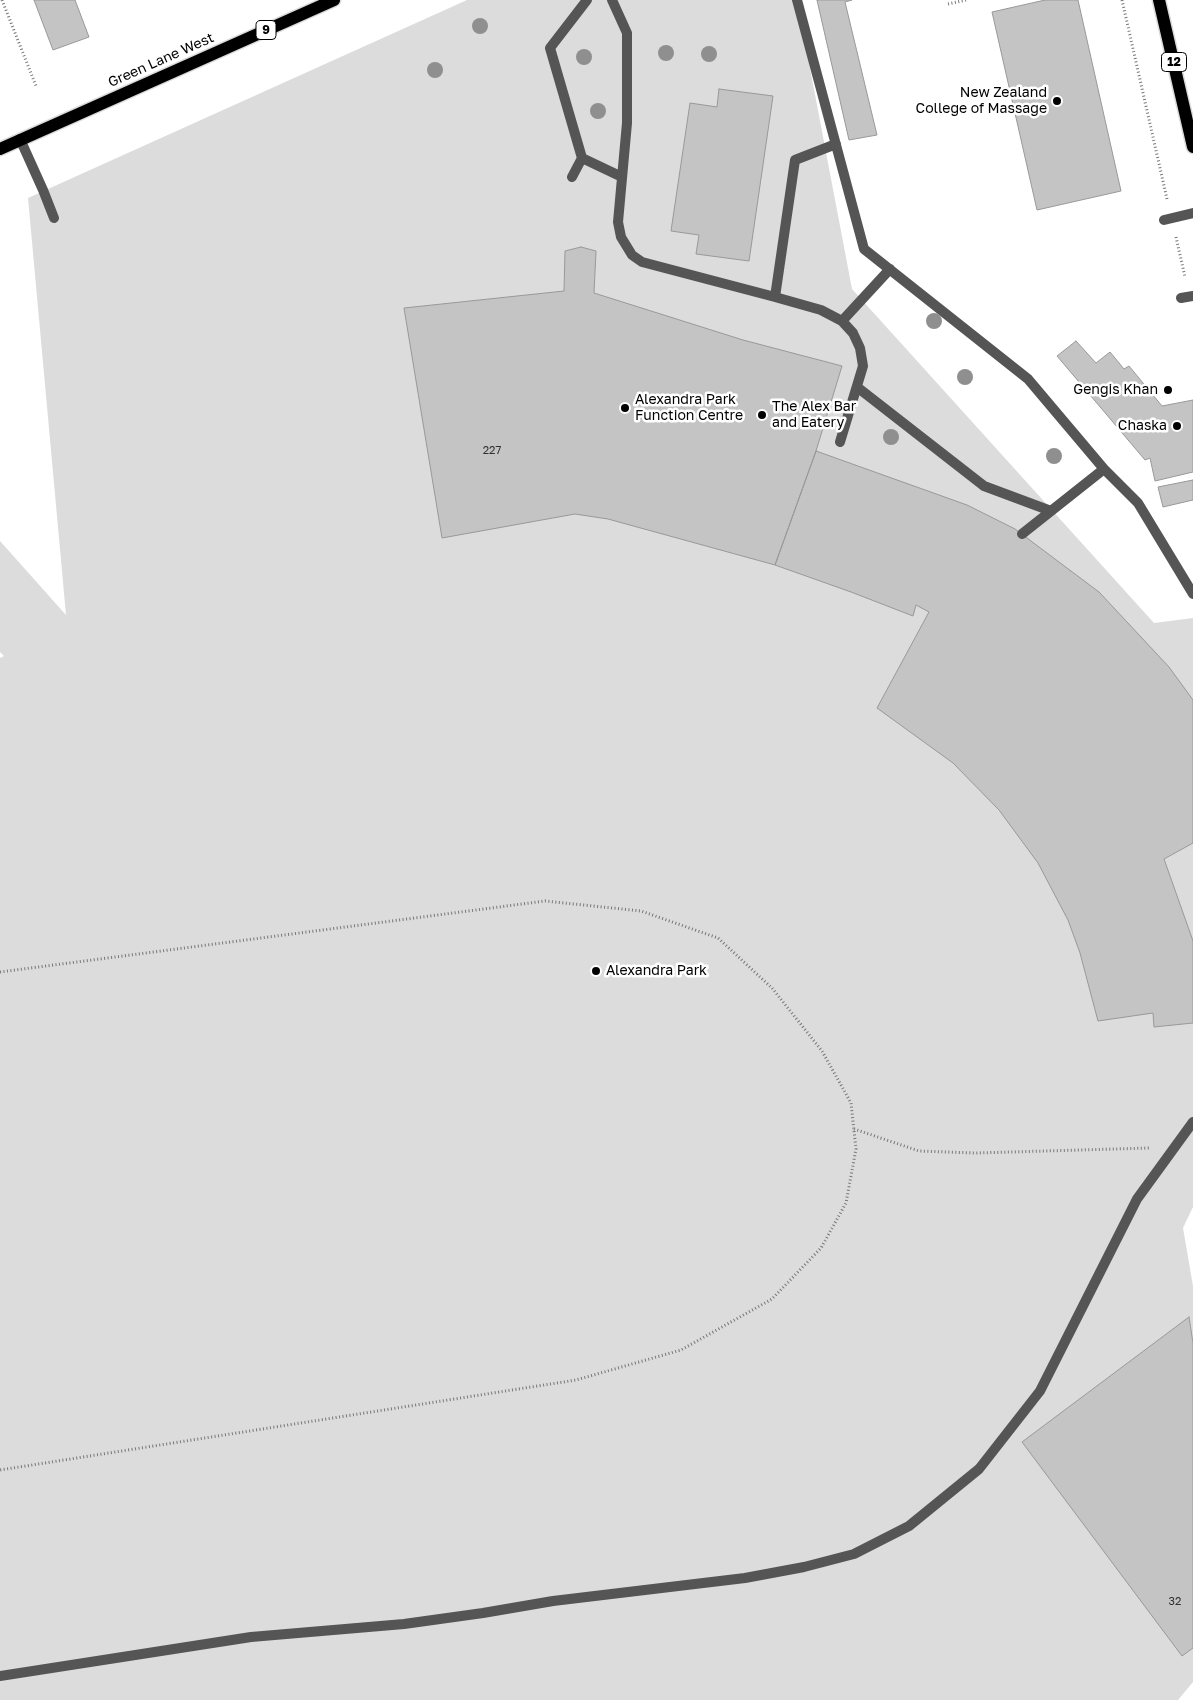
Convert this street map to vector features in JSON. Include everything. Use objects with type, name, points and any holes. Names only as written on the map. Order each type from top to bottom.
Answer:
[{"type":"main road","name":"Green Lane West","points":[[0,149],[334,0]]},
{"type":"main road","name":"12","points":[[1159,0],[1193,148]]},
{"type":"lane","points":[[572,178],[582,158],[550,48],[587,0]]},
{"type":"lane","points":[[612,0],[627,33],[627,123],[618,222],[621,238],[632,255],[642,262],[821,310],[842,321],[853,333],[860,348],[863,366],[840,442]]},
{"type":"lane","points":[[797,0],[864,249],[1028,379],[1104,469],[1138,503],[1193,594]]},
{"type":"lane","points":[[20,139],[54,218]]},
{"type":"lane","points":[[774,297],[795,160],[836,144]]},
{"type":"lane","points":[[582,158],[622,177]]},
{"type":"lane","points":[[1167,220],[1193,213]]},
{"type":"lane","points":[[842,321],[890,269]]},
{"type":"lane","points":[[857,388],[984,486],[1051,511]]},
{"type":"lane","points":[[1022,534],[1104,469]]},
{"type":"lane","points":[[0,1676],[251,1637],[404,1624],[483,1613],[552,1600],[745,1578],[804,1567],[854,1554],[909,1526],[979,1469],[1040,1391],[1137,1199],[1193,1122]]},
{"type":"path","points":[[2,0],[36,86]]},
{"type":"path","points":[[948,4],[966,0]]},
{"type":"path","points":[[1122,0],[1167,220],[1188,297]]},
{"type":"path","points":[[0,972],[544,901],[641,911],[718,938],[772,988],[822,1051],[851,1103],[856,1149],[846,1203],[821,1248],[772,1300],[681,1350],[576,1380],[0,1470]]},
{"type":"path","points":[[854,1129],[919,1151],[1001,1153],[1175,1147]]},
{"type":"shaded area","name":"Alexandra Park","points":[[467,0],[797,0],[852,289],[1154,623],[1193,618],[1193,1207],[1183,1228],[1193,1286],[1193,1682],[1178,1700],[0,1700],[0,658],[4,656],[0,652],[0,541],[66,615],[28,198]]},
{"type":"building","points":[[34,0],[75,0],[89,37],[53,50]]},
{"type":"building","points":[[817,0],[852,0],[845,2],[877,135],[849,140]]},
{"type":"building","name":"New Zealand College of Massage","points":[[1045,0],[1078,0],[1121,191],[1037,210],[992,12]]},
{"type":"building","points":[[719,89],[773,96],[749,261],[696,254],[699,235],[671,231],[690,103],[717,107]]},
{"type":"building","name":"Alexandra Park Function Centre","points":[[581,247],[596,251],[594,293],[743,340],[842,366],[816,451],[775,565],[608,519],[575,514],[442,538],[404,308],[564,291],[565,251]]},
{"type":"building","points":[[1076,341],[1096,363],[1110,352],[1124,369],[1129,366],[1162,406],[1193,400],[1193,472],[1155,481],[1150,458],[1145,460],[1057,356]]},
{"type":"building","points":[[816,451],[967,505],[1015,529],[1099,592],[1169,667],[1193,700],[1193,843],[1164,859],[1193,941],[1193,1023],[1154,1027],[1153,1013],[1098,1021],[1080,953],[1068,920],[1038,863],[999,810],[953,763],[877,708],[929,612],[916,605],[913,616],[775,565]]},
{"type":"building","points":[[1193,480],[1193,500],[1163,507],[1158,487]]},
{"type":"building","points":[[1189,1317],[1193,1343],[1193,1648],[1182,1656],[1022,1442]]},
{"type":"place","name":"New Zealand College of Massage","points":[[1057,101]]},
{"type":"place","name":"Gengis Khan","points":[[1168,390]]},
{"type":"place","name":"Alexandra Park Function Centre","points":[[625,408]]},
{"type":"place","name":"The Alex Bar and Eatery","points":[[762,415]]},
{"type":"place","name":"Chaska","points":[[1177,426]]},
{"type":"place","name":"Alexandra Park","points":[[596,971]]}]
